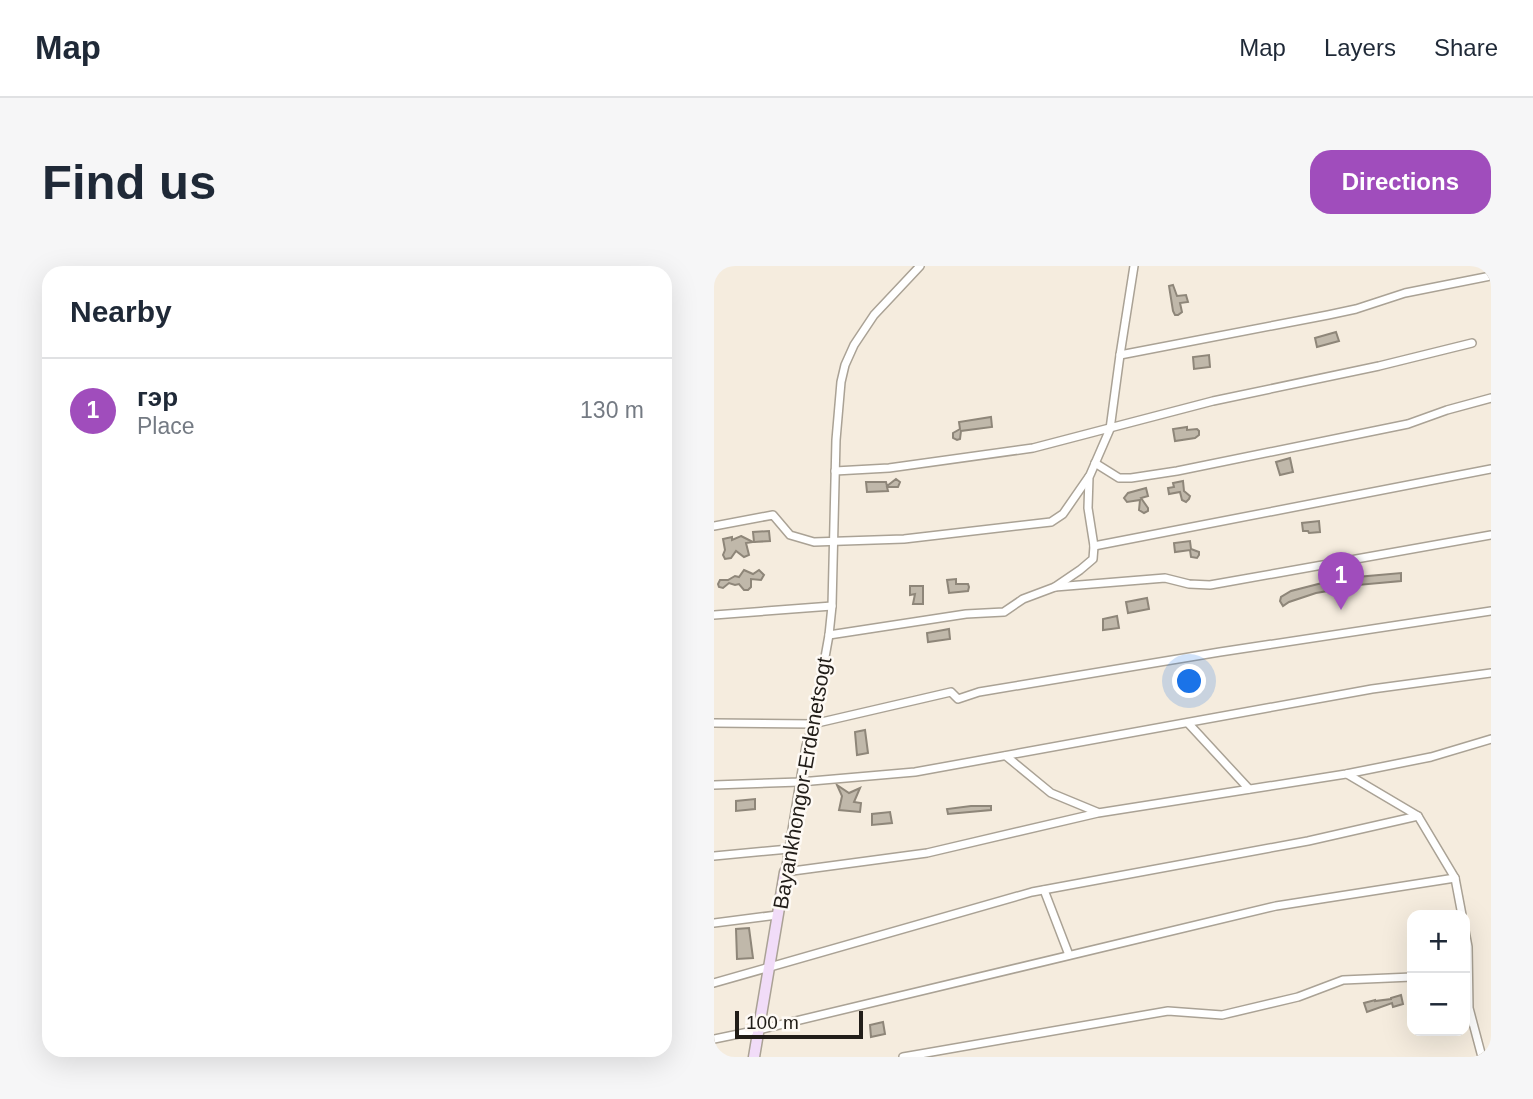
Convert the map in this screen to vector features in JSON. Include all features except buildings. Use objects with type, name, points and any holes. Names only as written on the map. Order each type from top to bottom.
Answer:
[{"type":"street","name":"Bayankhongor-Erdenetsogt","points":[[754,1057],[806,746],[813,724],[829,635],[841,382],[854,345],[874,315],[920,266]]},
{"type":"street","points":[[829,635],[966,614],[1004,612],[1023,599],[1055,587],[1093,559],[1094,546],[1088,508],[1090,475],[1110,429],[1134,266]]},
{"type":"street","points":[[1119,355],[1328,315],[1405,293],[1491,276]]},
{"type":"street","points":[[835,471],[889,468],[1033,448],[1213,401],[1379,366],[1472,343]]},
{"type":"street","points":[[1094,463],[1119,478],[1177,471],[1408,424],[1491,398]]},
{"type":"street","points":[[1094,546],[1491,469]]},
{"type":"street","points":[[714,526],[773,515],[790,535],[814,542],[833,542],[904,539],[1051,522],[1063,514],[1090,475]]},
{"type":"street","points":[[1055,587],[1165,578],[1189,584],[1210,585],[1491,536]]},
{"type":"street","points":[[714,615],[832,606]]},
{"type":"street","points":[[714,723],[813,724],[951,692],[958,699],[979,692],[1220,652],[1491,611]]},
{"type":"street","points":[[714,785],[800,782],[915,772],[1372,689],[1491,673]]},
{"type":"street","points":[[1188,723],[1249,789]]},
{"type":"street","points":[[785,872],[927,853],[1098,813],[1346,774],[1432,757],[1491,739]]},
{"type":"street","points":[[1006,756],[1051,793],[1098,813]]},
{"type":"street","points":[[1346,774],[1418,816],[1455,878],[1461,910]]},
{"type":"street","points":[[714,983],[1044,890],[1308,841],[1418,816]]},
{"type":"street","points":[[714,856],[789,849]]},
{"type":"street","points":[[714,1039],[1276,906],[1455,878]]},
{"type":"street","points":[[1044,890],[1069,956]]},
{"type":"street","points":[[714,923],[777,915]]},
{"type":"street","points":[[1467,973],[1469,1008],[1482,1057]]},
{"type":"street","points":[[903,1057],[1168,1011],[1222,1015],[1298,997],[1343,980],[1407,977]]},
{"type":"place","name":"гэр","points":[[1341,610]]}]
